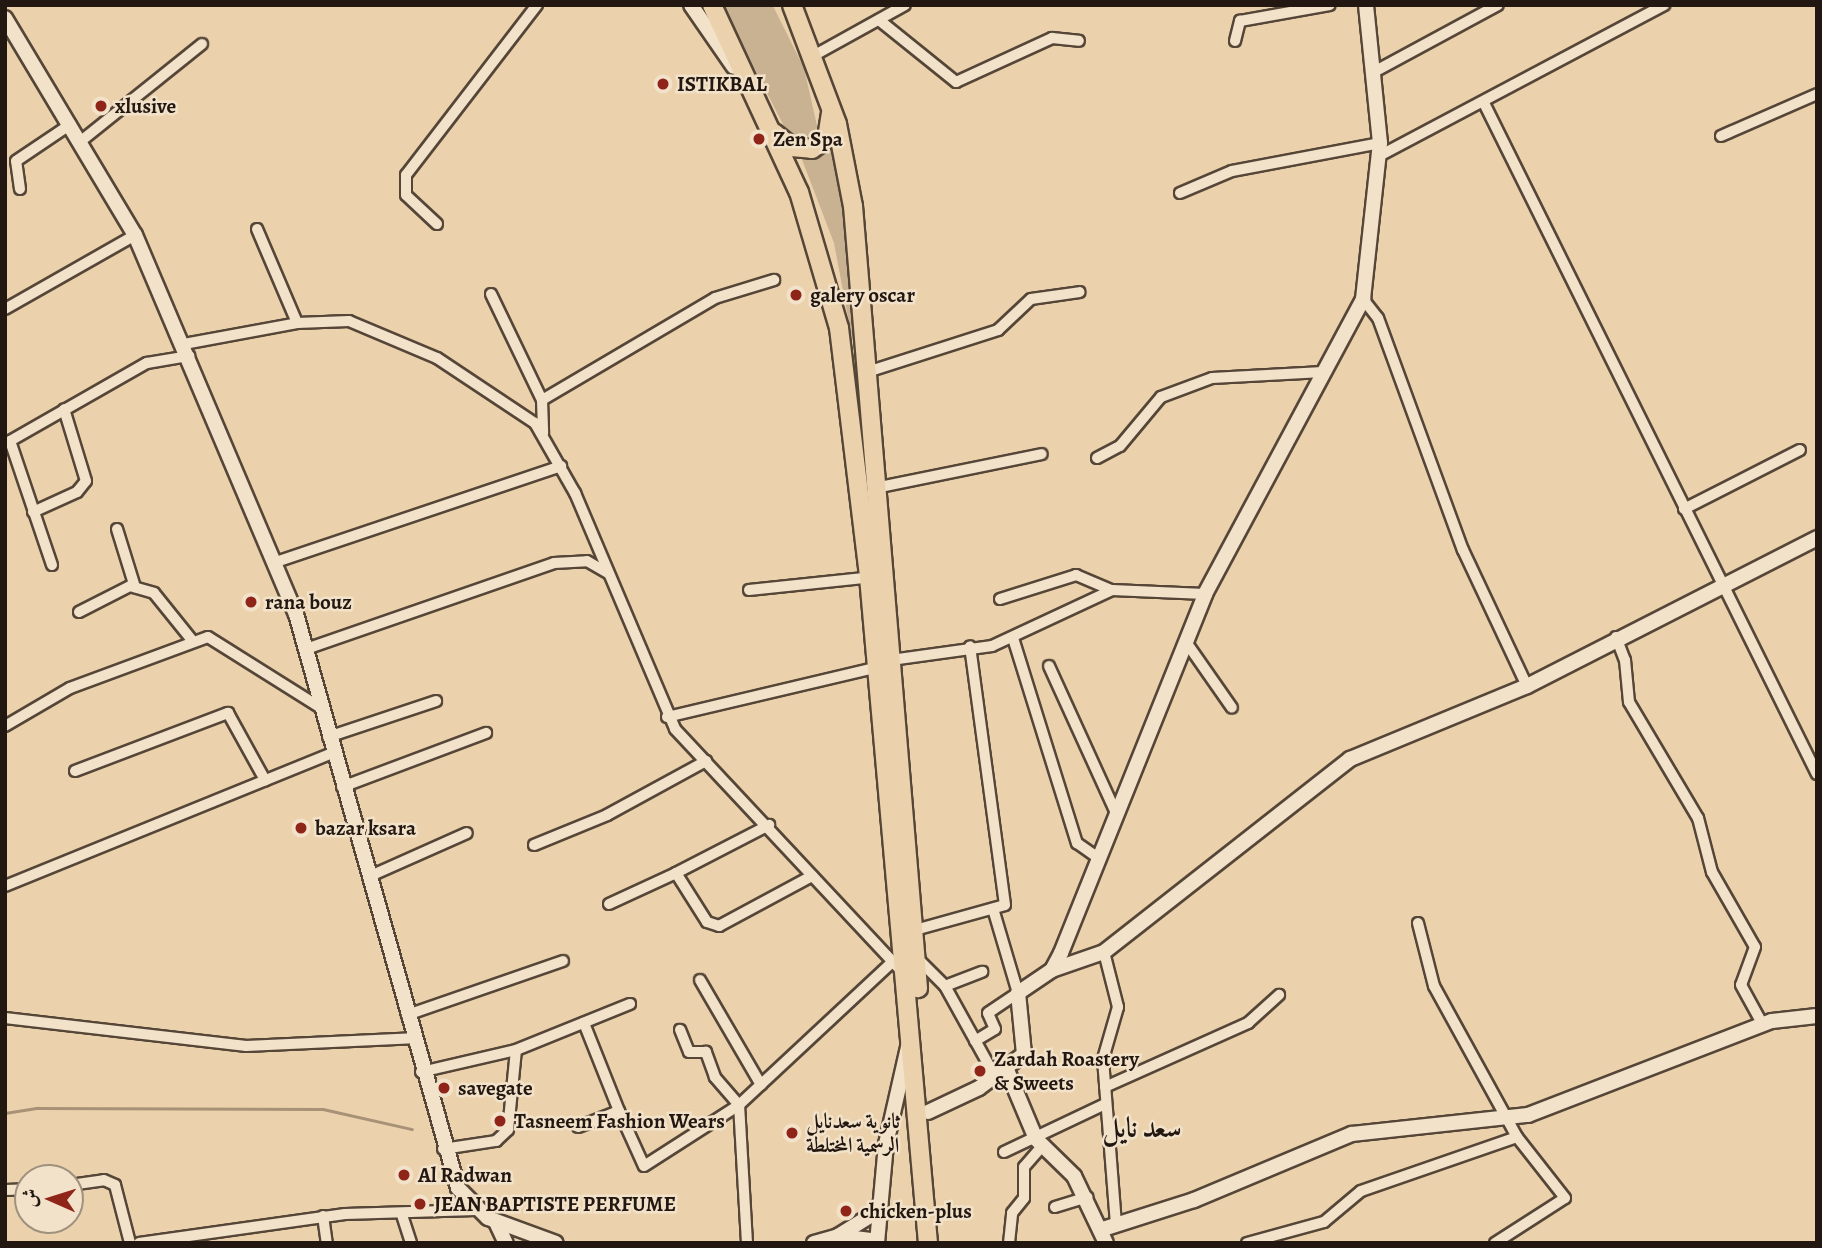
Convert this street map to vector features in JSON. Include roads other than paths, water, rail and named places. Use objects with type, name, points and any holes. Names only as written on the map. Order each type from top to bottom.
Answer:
[{"type":"highway","points":[[712,5],[751,96],[772,131],[832,295],[876,577],[940,1243]]},
{"type":"highway","points":[[790,5],[803,27],[831,108],[853,205],[863,373],[875,488],[876,577]]},
{"type":"highway","points":[[772,131],[797,149],[817,147],[831,130],[831,108]]},
{"type":"highway","points":[[885,664],[915,930],[912,1035],[928,1243]]},
{"type":"street","points":[[691,5],[751,96]]},
{"type":"street","points":[[813,56],[905,5]]},
{"type":"street","points":[[1235,41],[1240,21],[1330,5]]},
{"type":"street","points":[[1052,970],[1100,859],[1205,594],[1363,299],[1379,150],[1366,5]]},
{"type":"street","points":[[1372,74],[1498,5]]},
{"type":"street","points":[[1180,193],[1232,171],[1379,150],[1484,103],[1664,5]]},
{"type":"street","points":[[437,223],[406,195],[406,175],[534,6]]},
{"type":"street","points":[[5,18],[71,124],[135,235],[276,562],[306,649],[443,1149],[475,1210],[524,1238],[555,1243]]},
{"type":"street","points":[[879,20],[956,82],[1052,38],[1079,41]]},
{"type":"street","points":[[81,142],[202,44]]},
{"type":"street","points":[[1721,136],[1817,94]]},
{"type":"street","points":[[1484,103],[1817,774]]},
{"type":"street","points":[[20,189],[16,161],[71,124]]},
{"type":"street","points":[[257,229],[297,323]]},
{"type":"street","points":[[5,309],[135,235]]},
{"type":"street","points":[[542,400],[715,298],[774,280]]},
{"type":"street","points":[[863,373],[998,330],[1021,303],[1080,292]]},
{"type":"street","points":[[491,294],[542,400],[542,433]]},
{"type":"street","points":[[1363,299],[1378,318],[1462,550],[1527,686]]},
{"type":"street","points":[[52,565],[8,448],[64,409],[147,363],[186,350],[297,323],[349,321],[437,358],[542,433],[561,466],[609,573],[667,717],[769,825],[890,964],[914,968],[946,986],[975,1041],[1001,1074],[1040,1142],[1087,1197],[1108,1232]]},
{"type":"street","points":[[1097,458],[1119,446],[1161,397],[1212,378],[1323,372]]},
{"type":"street","points":[[33,512],[77,492],[86,481],[64,409]]},
{"type":"street","points":[[1684,509],[1800,450]]},
{"type":"street","points":[[875,488],[1042,454]]},
{"type":"street","points":[[276,562],[561,466]]},
{"type":"street","points":[[117,529],[135,587]]},
{"type":"street","points":[[975,1041],[995,1029],[988,1013],[1052,970],[1104,952],[1336,767],[1527,686],[1616,637],[1817,538]]},
{"type":"street","points":[[306,649],[554,563],[587,561],[609,573]]},
{"type":"street","points":[[1000,599],[1076,575],[1112,590],[1205,594]]},
{"type":"street","points":[[748,590],[876,577]]},
{"type":"street","points":[[79,612],[135,587],[154,593],[191,639]]},
{"type":"street","points":[[667,717],[885,664],[1013,638],[1112,590]]},
{"type":"street","points":[[5,726],[69,688],[191,639],[208,637],[232,648],[321,708]]},
{"type":"street","points":[[1616,637],[1625,660],[1629,702],[1698,818],[1712,873],[1755,947],[1741,985],[1763,1025]]},
{"type":"street","points":[[1013,638],[1077,843],[1100,859]]},
{"type":"street","points":[[1186,642],[1232,708]]},
{"type":"street","points":[[915,930],[995,912],[1005,905],[1001,844],[970,646]]},
{"type":"street","points":[[1049,666],[1117,815]]},
{"type":"street","points":[[328,737],[436,701]]},
{"type":"street","points":[[75,771],[228,713],[236,717],[265,780]]},
{"type":"street","points":[[342,787],[486,733]]},
{"type":"street","points":[[5,886],[333,753]]},
{"type":"street","points":[[534,845],[607,815],[706,761]]},
{"type":"street","points":[[609,904],[769,825]]},
{"type":"street","points":[[368,877],[467,833]]},
{"type":"street","points":[[676,873],[716,926],[812,876]]},
{"type":"street","points":[[928,1111],[1001,1074],[1024,1054],[1018,993],[995,912]]},
{"type":"street","points":[[1418,923],[1434,986],[1517,1137],[1565,1198],[1495,1243]]},
{"type":"street","points":[[1104,952],[1118,1007],[1104,1048],[1108,1232]]},
{"type":"street","points":[[407,1015],[563,961]]},
{"type":"street","points":[[584,1023],[644,1166],[739,1105],[890,964]]},
{"type":"street","points":[[946,986],[982,972]]},
{"type":"street","points":[[700,980],[761,1085]]},
{"type":"street","points":[[1105,1087],[1248,1023],[1279,995]]},
{"type":"street","points":[[421,1072],[516,1050],[630,1004]]},
{"type":"street","points":[[1108,1232],[1194,1200],[1352,1134],[1507,1119],[1763,1025],[1817,1016]]},
{"type":"street","points":[[5,1018],[246,1046],[413,1038]]},
{"type":"street","points":[[680,1030],[690,1052],[706,1052],[715,1077],[739,1105],[747,1243]]},
{"type":"street","points":[[838,1236],[877,1242],[877,1211],[912,1035]]},
{"type":"street","points":[[443,1149],[488,1143],[508,1130],[516,1050]]},
{"type":"street","points":[[1004,1152],[1040,1142],[1105,1104]]},
{"type":"street","points":[[578,1127],[619,1111]]},
{"type":"street","points":[[1247,1243],[1324,1222],[1362,1191],[1517,1137]]},
{"type":"street","points":[[1009,1243],[1012,1213],[1024,1198],[1024,1167],[1040,1142]]},
{"type":"street","points":[[84,1183],[104,1180],[115,1185],[130,1243]]},
{"type":"street","points":[[1055,1206],[1087,1197]]},
{"type":"street","points":[[139,1243],[323,1216],[402,1216],[475,1210]]},
{"type":"street","points":[[814,1243],[838,1236],[877,1211]]},
{"type":"street","points":[[323,1216],[327,1243]]},
{"type":"street","points":[[402,1216],[411,1243]]},
{"type":"street","points":[[496,1222],[506,1243]]},
{"type":"waterway","points":[[5,1113],[38,1108],[323,1109],[412,1129]]},
{"type":"place","name":"ISTIKBAL","points":[[663,84]]},
{"type":"place","name":"xlusive","points":[[101,106]]},
{"type":"place","name":"Zen Spa","points":[[759,139]]},
{"type":"place","name":"galery oscar","points":[[796,295]]},
{"type":"place","name":"rana bouz","points":[[251,602]]},
{"type":"place","name":"bazar ksara","points":[[301,828]]},
{"type":"place","name":"Zardah Roastery & Sweets","points":[[980,1071]]},
{"type":"place","name":"savegate","points":[[444,1088]]},
{"type":"place","name":"Tasneem Fashion Wears","points":[[500,1121]]},
{"type":"place","name":"ثانوية سعدنايل الرسمية المختلطة","points":[[792,1133]]},
{"type":"place","name":"Al Radwan","points":[[404,1175]]},
{"type":"place","name":"JEAN BAPTISTE PERFUME","points":[[420,1204]]},
{"type":"place","name":"chicken-plus","points":[[846,1211]]},
{"type":"district","name":"سعد نايل","points":[[1142,1128]]}]
